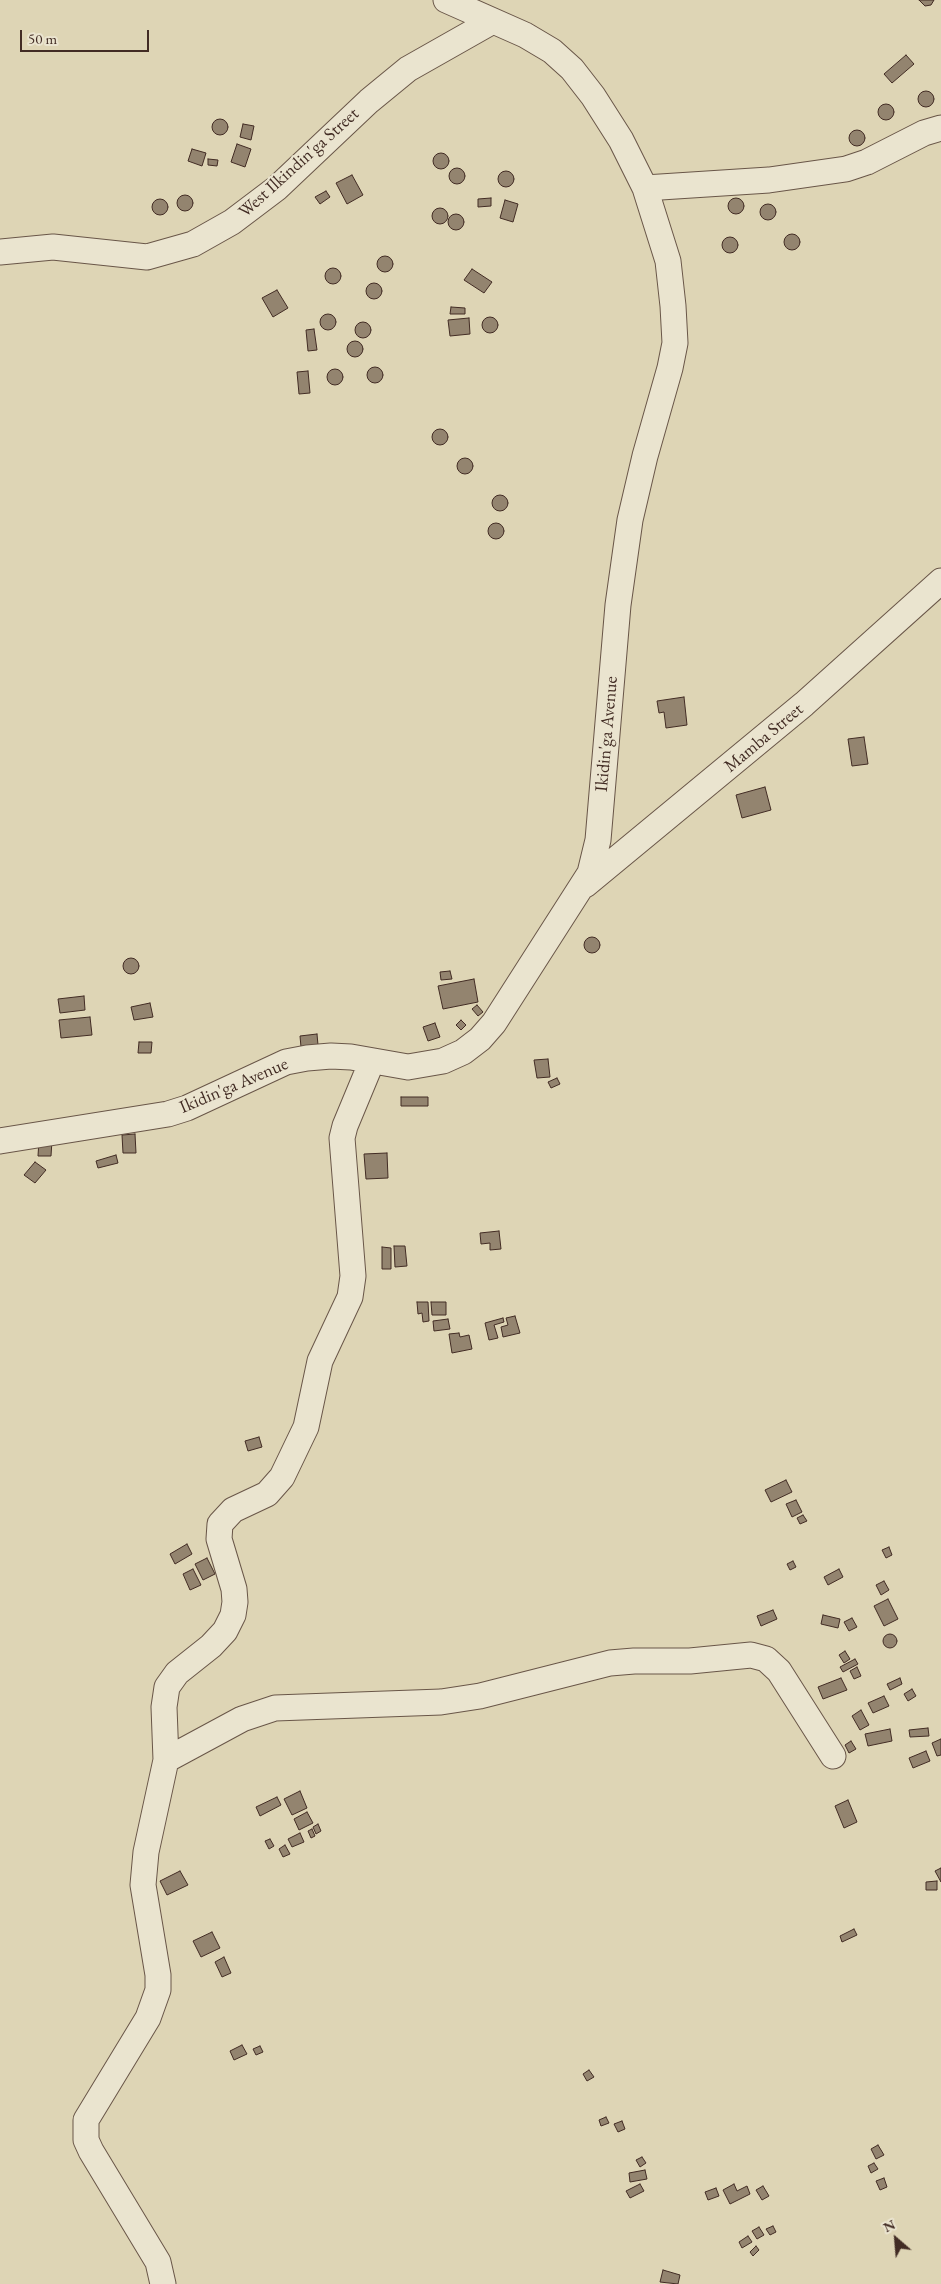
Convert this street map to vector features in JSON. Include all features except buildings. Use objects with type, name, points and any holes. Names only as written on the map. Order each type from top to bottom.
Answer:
[{"type":"street","name":"Ikidin'ga Avenue","points":[[0,1141],[168,1114],[187,1108],[279,1065],[300,1059],[331,1056],[408,1067],[425,1066],[443,1061],[463,1052],[480,1040],[494,1023],[590,873],[598,840],[618,605],[630,520],[675,343],[668,261],[646,188],[621,140],[593,96],[572,69],[552,51],[525,35],[491,22],[446,0]]},
{"type":"street","name":"West Ilkindin'ga Street","points":[[0,252],[53,247],[147,257],[193,244],[232,222],[277,188],[369,101],[408,69],[491,22]]},
{"type":"street","points":[[646,188],[769,180],[846,169],[867,162],[924,132],[941,128]]},
{"type":"street","name":"Mamba Street","points":[[581,889],[804,704],[941,581]]},
{"type":"street","points":[[163,2284],[158,2262],[91,2151],[85,2129],[90,2110],[148,2018],[158,1990],[158,1975],[143,1885],[146,1852],[166,1760],[164,1707],[167,1687],[177,1673],[212,1646],[225,1631],[233,1614],[234,1589],[219,1539],[220,1524],[233,1510],[266,1494],[282,1477],[306,1428],[320,1361],[350,1297],[353,1276],[342,1138],[345,1126],[372,1061]]},
{"type":"street","points":[[166,1760],[242,1719],[275,1708],[441,1702],[480,1696],[623,1661],[690,1661],[752,1655],[766,1659],[778,1672],[833,1756]]}]
